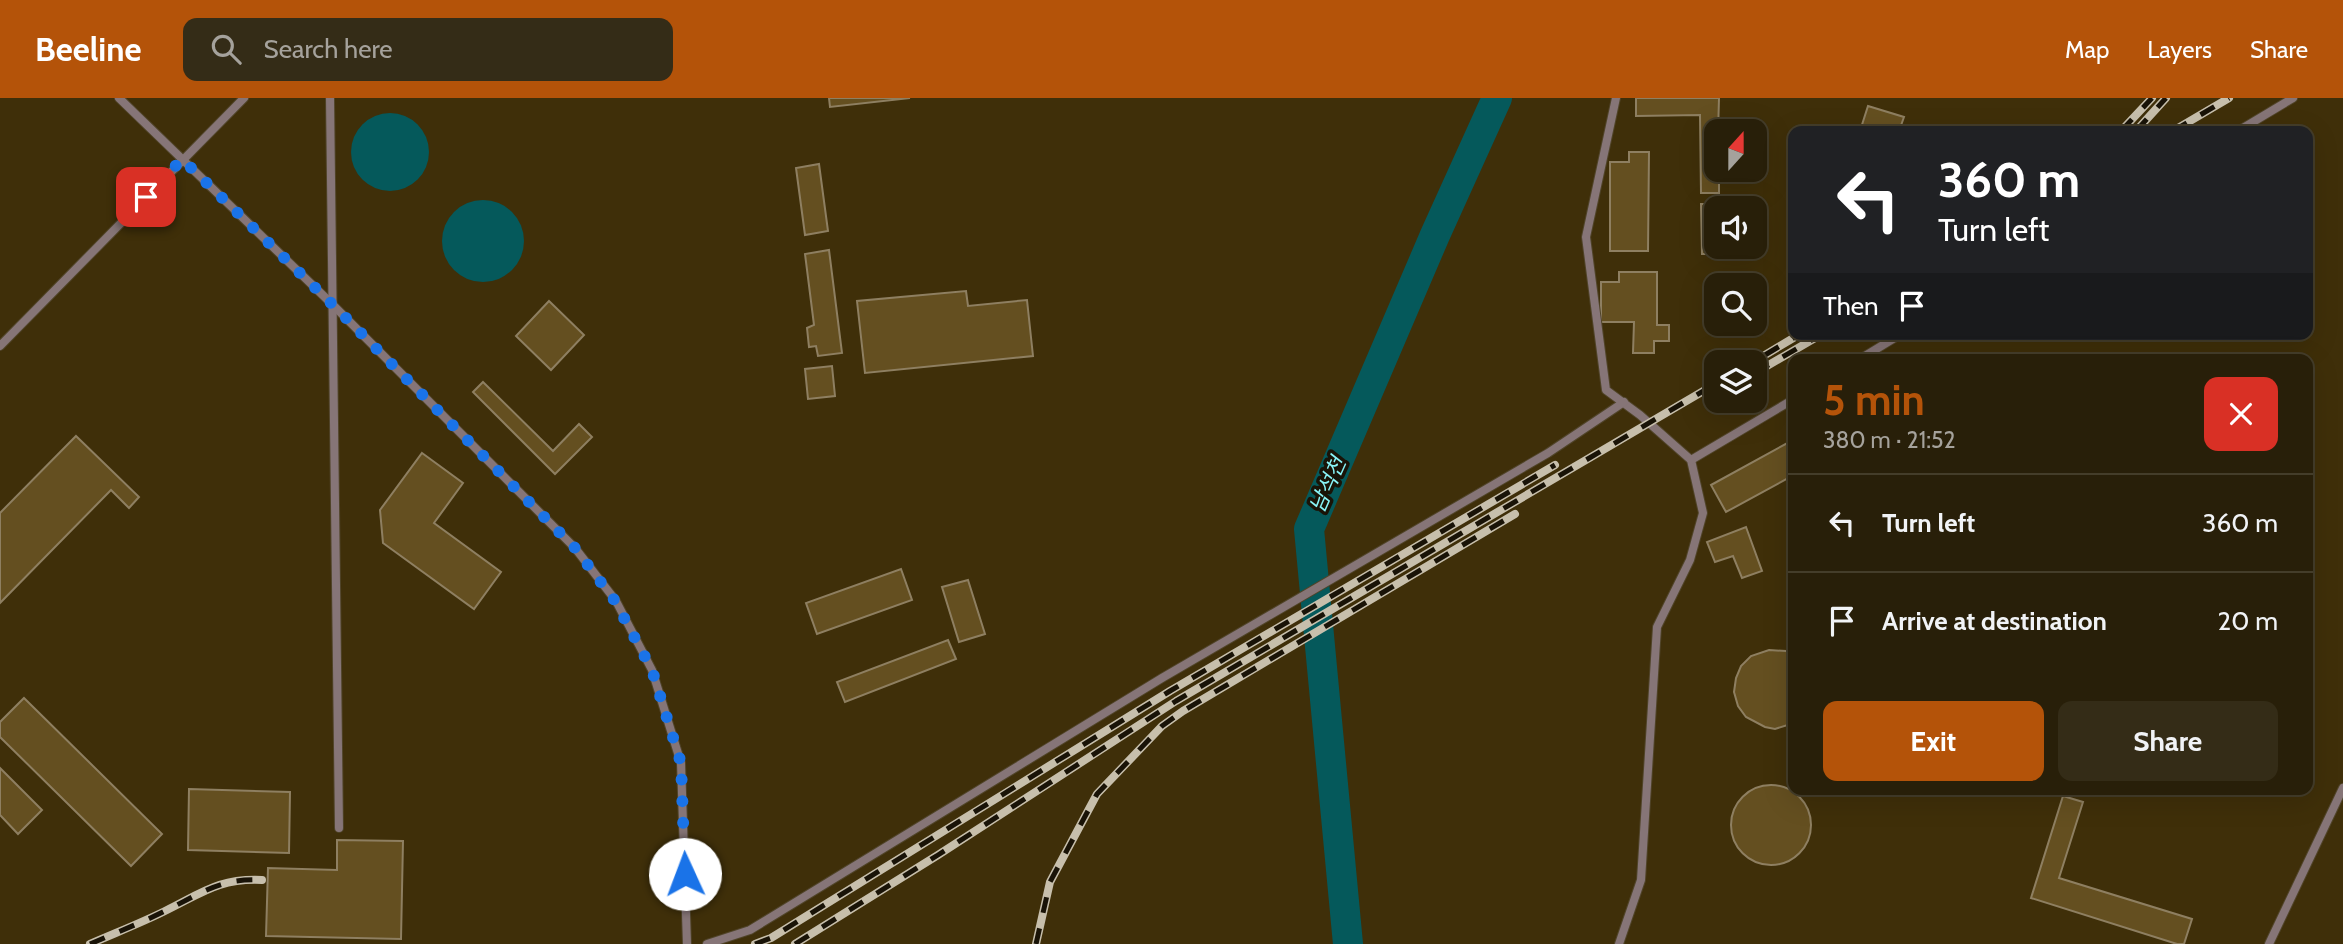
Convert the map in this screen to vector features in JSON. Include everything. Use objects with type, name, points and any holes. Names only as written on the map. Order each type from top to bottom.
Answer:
[{"type":"lane","points":[[120,98],[333,305],[575,548],[615,601],[652,670],[681,763],[687,944]]},
{"type":"lane","points":[[0,346],[244,98]]},
{"type":"lane","points":[[330,98],[338,828]]},
{"type":"lane","points":[[1616,98],[1586,237],[1606,390],[1640,415],[1691,460],[1703,513],[1690,560],[1657,627],[1641,880],[1619,944]]},
{"type":"lane","points":[[2246,126],[2293,98]]},
{"type":"lane","points":[[1868,354],[1891,340]]},
{"type":"lane","points":[[707,944],[750,930],[1162,678],[1548,453],[1624,402]]},
{"type":"lane","points":[[1691,460],[1788,403]]},
{"type":"lane","points":[[2269,944],[2343,788]]},
{"type":"shaded area","points":[[0,98],[2343,98],[2343,944],[0,944]]},
{"type":"water","points":[[390,113],[405,116],[418,124],[426,137],[429,152],[426,167],[418,180],[405,188],[390,191],[375,188],[362,180],[354,167],[351,152],[354,137],[362,124],[375,116]]},
{"type":"water","points":[[483,200],[499,203],[512,212],[521,225],[524,241],[521,257],[512,270],[499,279],[483,282],[467,279],[454,270],[445,257],[442,241],[445,225],[454,212],[467,203]]},
{"type":"building","points":[[829,98],[910,98],[830,107]]},
{"type":"building","points":[[1636,98],[1719,98],[1718,119],[1704,119],[1704,182],[1719,182],[1719,193],[1701,193],[1700,115],[1636,116]]},
{"type":"building","points":[[1868,106],[1904,117],[1901,126],[1862,126]]},
{"type":"building","points":[[1629,152],[1649,152],[1648,251],[1610,251],[1610,162],[1629,162]]},
{"type":"building","points":[[819,164],[828,231],[805,235],[796,168]]},
{"type":"building","points":[[1701,204],[1704,204],[1704,254]]},
{"type":"building","points":[[829,250],[842,353],[818,356],[816,346],[809,347],[807,328],[814,325],[805,254]]},
{"type":"building","points":[[1619,272],[1657,272],[1657,325],[1669,325],[1669,341],[1654,341],[1654,353],[1633,353],[1634,322],[1601,322],[1601,282],[1619,282]]},
{"type":"building","points":[[966,291],[968,306],[1027,300],[1033,356],[865,373],[857,301]]},
{"type":"building","points":[[549,301],[584,335],[551,370],[516,336]]},
{"type":"building","points":[[832,366],[835,396],[808,399],[805,369]]},
{"type":"building","points":[[483,382],[553,451],[579,424],[592,437],[555,474],[473,392]]},
{"type":"building","points":[[76,436],[139,497],[129,508],[111,490],[0,603],[0,513]]},
{"type":"building","points":[[1788,443],[1788,478],[1726,512],[1711,485]]},
{"type":"building","points":[[422,453],[463,483],[434,523],[501,572],[474,609],[383,543],[380,510]]},
{"type":"building","points":[[1746,527],[1762,571],[1742,578],[1733,556],[1715,562],[1707,542]]},
{"type":"building","points":[[901,569],[912,600],[817,634],[806,603]]},
{"type":"building","points":[[968,580],[985,634],[959,642],[942,587]]},
{"type":"building","points":[[948,640],[956,659],[845,702],[837,682]]},
{"type":"building","points":[[1769,650],[1788,652],[1788,725],[1775,729],[1765,727],[1746,717],[1738,706],[1734,692],[1736,678],[1741,666],[1751,656]]},
{"type":"building","points":[[24,698],[162,834],[131,866],[0,737],[0,722]]},
{"type":"building","points":[[0,768],[42,810],[18,834],[0,815]]},
{"type":"building","points":[[1763,786],[1788,789],[1788,795],[1797,795],[1804,803],[1810,817],[1810,833],[1804,847],[1793,858],[1779,864],[1763,864],[1749,858],[1738,847],[1732,833],[1732,817],[1738,803],[1749,792]]},
{"type":"building","points":[[189,789],[290,792],[289,853],[188,850]]},
{"type":"building","points":[[2063,796],[2083,802],[2059,878],[2192,919],[2184,944],[2031,898]]},
{"type":"building","points":[[337,840],[403,841],[401,939],[266,936],[268,868],[337,870]]},
{"type":"waterway","name":"남석천","points":[[1348,944],[1309,529],[1497,98]]},
{"type":"railway","points":[[2126,126],[2152,98]]},
{"type":"railway","points":[[2141,126],[2166,98]]},
{"type":"railway","points":[[2181,126],[2229,98]]},
{"type":"railway","points":[[1767,354],[1790,340]]},
{"type":"railway","points":[[1767,366],[1812,340]]},
{"type":"railway","points":[[795,944],[1176,701],[1704,391]]},
{"type":"railway","points":[[755,944],[771,938],[1170,691],[1555,465]]},
{"type":"railway","points":[[1036,944],[1050,882],[1097,794],[1162,726],[1515,514]]},
{"type":"railway","points":[[90,944],[211,888],[234,881],[262,880]]},
{"type":"route","points":[[146,197],[182,159],[333,305],[575,548],[615,601],[652,670],[681,763],[685,874]]}]
